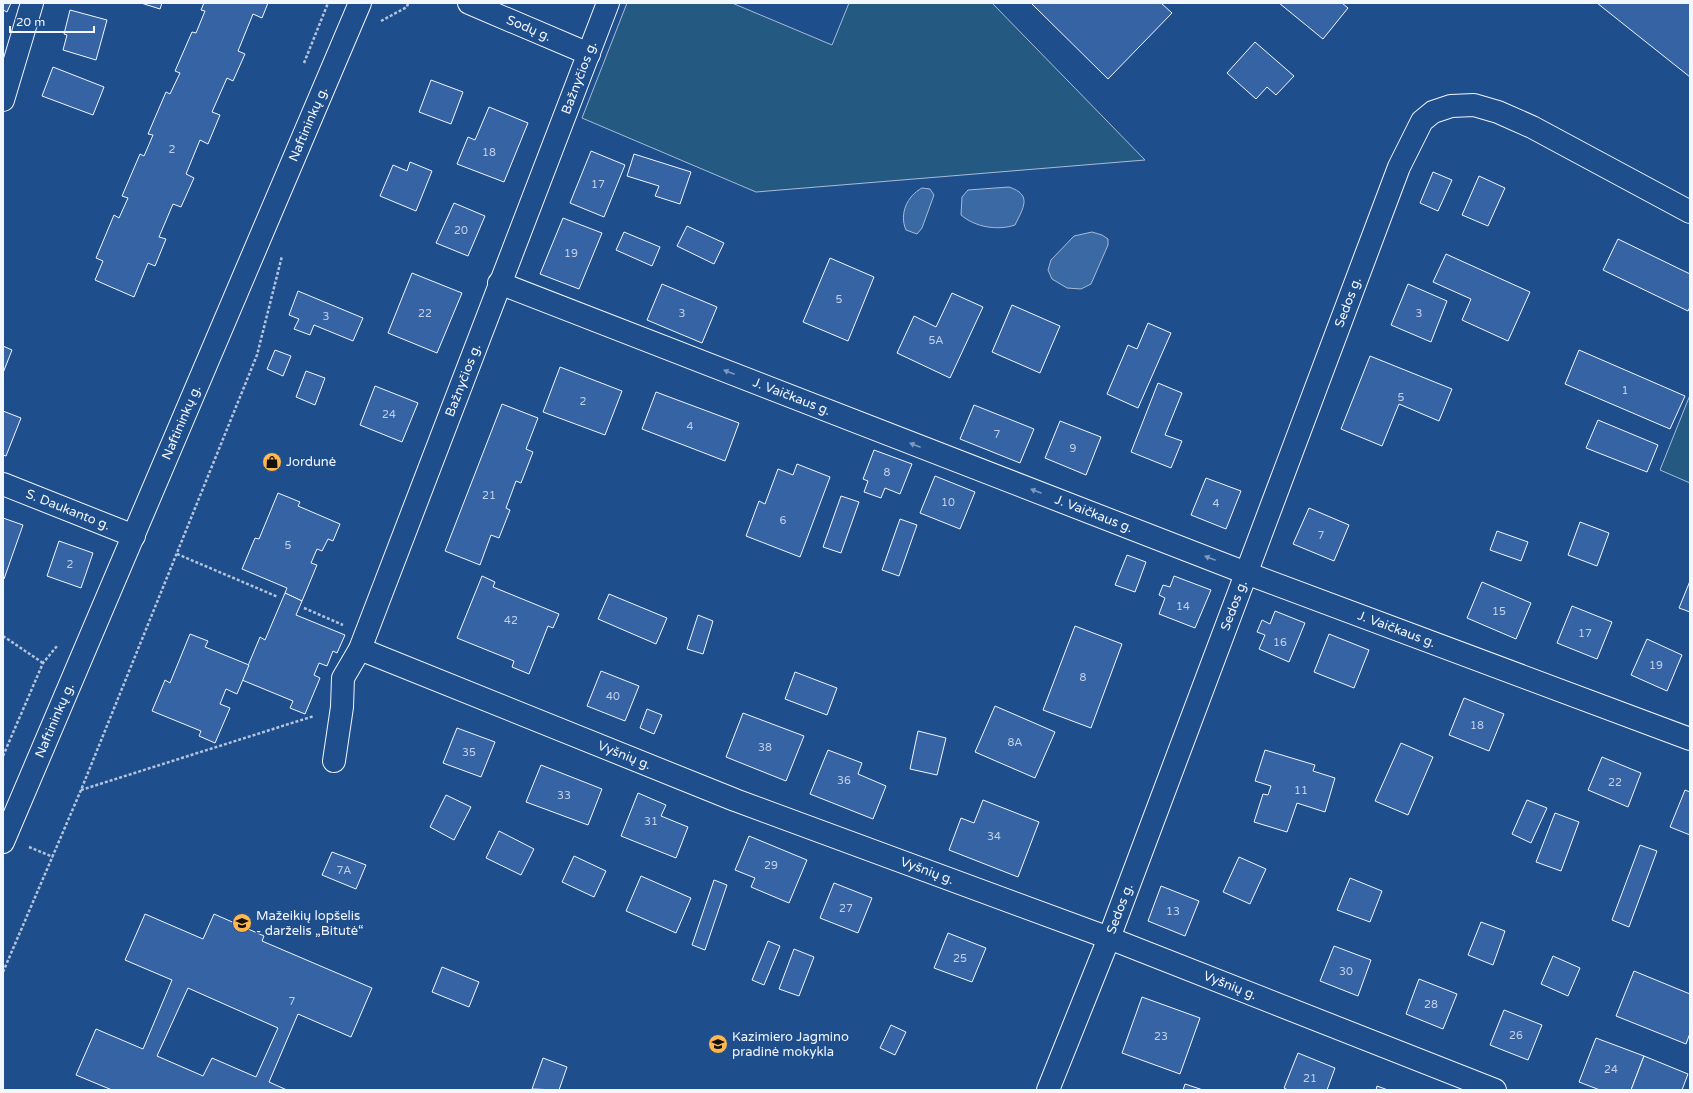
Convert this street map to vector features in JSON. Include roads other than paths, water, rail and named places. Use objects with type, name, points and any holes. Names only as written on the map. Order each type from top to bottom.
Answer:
[{"type":"street","points":[[3,100],[32,3]]},
{"type":"street","name":"Naftininkų g.","points":[[3,842],[360,3]]},
{"type":"street","name":"Sodų g.","points":[[469,3],[589,54]]},
{"type":"street","name":"Bažnyčios g.","points":[[334,761],[342,707],[343,678],[363,642],[499,283],[608,3]]},
{"type":"street","name":"Sedos g.","points":[[1048,1090],[1109,938],[1399,166],[1422,121],[1434,112],[1451,106],[1474,105],[1498,112],[1532,127],[1690,212]]},
{"type":"street","name":"J. Vaičkaus g.","points":[[499,283],[1246,573],[1690,739]]},
{"type":"street","name":"S. Daukanto g.","points":[[3,484],[134,536]]},
{"type":"street","name":"Vyšnių g.","points":[[363,642],[735,800],[1109,938],[1495,1090]]},
{"type":"place","name":"Jordunė","points":[[272,462]]},
{"type":"place","name":"Mažeikių lopšelis - darželis „Bitutė“","points":[[242,923]]},
{"type":"place","name":"Kazimiero Jagmino pradinė mokykla","points":[[718,1044]]}]
